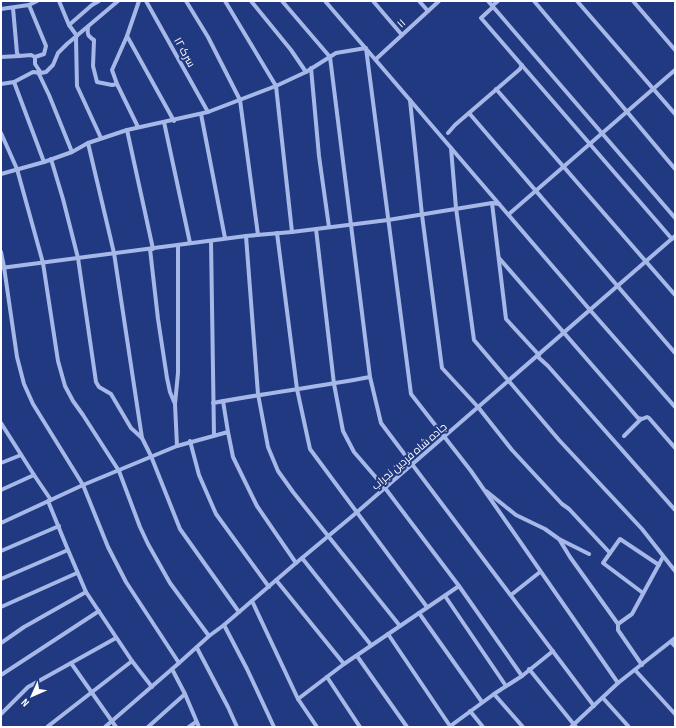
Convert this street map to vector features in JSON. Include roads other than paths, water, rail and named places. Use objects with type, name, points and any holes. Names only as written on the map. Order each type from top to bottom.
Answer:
[{"type":"street","points":[[1,9],[29,5],[36,1]]},
{"type":"street","points":[[59,1],[69,25],[77,37],[77,86],[101,138]]},
{"type":"street","points":[[69,25],[92,5],[99,1]]},
{"type":"street","points":[[1,82],[14,82],[33,72],[46,72],[54,65],[58,53],[118,1]]},
{"type":"street","points":[[138,127],[117,84],[112,70],[127,36],[139,1]]},
{"type":"street","name":"سرک ۱۲","points":[[146,1],[208,112]]},
{"type":"street","points":[[186,1],[208,37],[240,100],[258,235]]},
{"type":"street","points":[[225,1],[276,86],[292,232]]},
{"type":"street","points":[[251,1],[291,50],[306,72]]},
{"type":"street","points":[[282,1],[330,57],[370,377],[381,423],[594,706]]},
{"type":"street","points":[[374,1],[402,35]]},
{"type":"street","points":[[419,1],[428,11]]},
{"type":"street","name":"۱۱","points":[[376,59],[439,1]]},
{"type":"street","points":[[488,1],[675,218]]},
{"type":"street","points":[[498,1],[481,18],[673,238]]},
{"type":"street","points":[[534,1],[675,169]]},
{"type":"street","points":[[577,1],[675,114]]},
{"type":"street","points":[[633,1],[675,50]]},
{"type":"street","points":[[327,2],[450,148],[509,214],[675,408]]},
{"type":"street","points":[[1,57],[31,55],[35,57],[44,54],[46,46],[29,5]]},
{"type":"street","points":[[13,8],[16,50],[19,56]]},
{"type":"street","points":[[88,27],[87,34],[94,40],[93,66],[96,82],[112,85],[117,84]]},
{"type":"street","points":[[127,36],[174,120]]},
{"type":"street","points":[[1,174],[44,162],[72,152],[88,143],[127,130],[208,112],[276,86],[306,72],[336,53],[366,48]]},
{"type":"street","points":[[366,48],[411,394],[471,471],[618,683]]},
{"type":"street","points":[[35,57],[35,64],[72,152]]},
{"type":"street","points":[[448,133],[468,113],[520,69],[522,65]]},
{"type":"street","points":[[311,68],[319,156],[329,227]]},
{"type":"street","points":[[509,214],[675,70]]},
{"type":"street","points":[[14,82],[44,162]]},
{"type":"street","points":[[496,89],[675,295]]},
{"type":"street","points":[[409,99],[422,215],[442,368],[478,407],[512,450],[610,552]]},
{"type":"street","points":[[468,113],[675,353]]},
{"type":"street","points":[[201,114],[225,238]]},
{"type":"street","points":[[164,122],[190,244]]},
{"type":"street","points":[[127,130],[151,249],[158,319],[167,378],[170,392],[175,404]]},
{"type":"street","points":[[1,133],[17,169],[43,262],[58,361],[65,386],[73,401],[84,415],[118,470],[140,527],[170,583],[209,636]]},
{"type":"street","points":[[88,143],[114,253],[142,438]]},
{"type":"street","points":[[450,148],[456,208],[474,340],[559,440],[642,529],[675,571]]},
{"type":"street","points":[[51,159],[78,258],[96,382],[99,387],[111,394],[131,428],[142,438],[152,456],[180,530],[239,612]]},
{"type":"street","points":[[3,268],[190,244],[225,238],[292,232],[388,220],[492,203],[499,204]]},
{"type":"street","points":[[492,203],[506,319],[675,510]]},
{"type":"street","points":[[316,229],[334,384],[343,431],[354,452],[385,488],[459,586],[522,676]]},
{"type":"street","points":[[278,233],[297,389],[310,449],[427,607]]},
{"type":"street","points":[[246,236],[258,394],[268,447],[278,471],[293,492],[400,626]]},
{"type":"street","name":"جاده شاه فردین نجراب","points":[[105,727],[209,636],[224,626],[413,464],[673,238]]},
{"type":"street","points":[[211,241],[214,435]]},
{"type":"street","points":[[177,446],[175,404],[178,373],[178,245]]},
{"type":"street","points":[[1,252],[17,357],[24,384],[33,404],[83,485],[108,547],[126,582],[179,663]]},
{"type":"street","points":[[499,258],[638,418],[642,419]]},
{"type":"street","points":[[214,402],[258,394],[334,384],[370,377]]},
{"type":"street","points":[[223,401],[233,457],[257,506],[296,563]]},
{"type":"street","points":[[624,436],[645,417],[649,418],[675,448]]},
{"type":"street","points":[[1,423],[2,429],[21,455],[50,501],[58,526],[86,592],[116,638],[152,687]]},
{"type":"street","points":[[1,523],[83,485],[152,456],[190,441],[228,432]]},
{"type":"street","points":[[190,441],[199,475],[216,514],[269,587]]},
{"type":"street","points":[[1,463],[21,455]]},
{"type":"street","points":[[1,490],[34,475]]},
{"type":"street","points":[[483,488],[516,515],[545,529],[559,539],[589,554]]},
{"type":"street","points":[[1,551],[58,526]]},
{"type":"street","points":[[559,539],[570,557],[618,624],[618,630],[642,665]]},
{"type":"street","points":[[643,593],[603,563],[620,539],[659,565]]},
{"type":"street","points":[[1,579],[68,550]]},
{"type":"street","points":[[618,624],[632,614],[663,557]]},
{"type":"street","points":[[302,558],[371,645]]},
{"type":"street","points":[[511,595],[540,572]]},
{"type":"street","points":[[1,607],[77,573]]},
{"type":"street","points":[[276,580],[344,664]]},
{"type":"street","points":[[298,700],[344,664],[459,586]]},
{"type":"street","points":[[1,643],[24,627],[86,592]]},
{"type":"street","points":[[445,596],[506,686]]},
{"type":"street","points":[[252,601],[298,700],[317,727]]},
{"type":"street","points":[[1,675],[99,611]]},
{"type":"street","points":[[419,613],[482,702]]},
{"type":"street","points":[[224,626],[247,669],[274,727]]},
{"type":"street","points":[[388,634],[450,726],[482,702],[522,676],[553,651]]},
{"type":"street","points":[[1,714],[28,687],[116,638]]},
{"type":"street","points":[[529,670],[573,726],[618,683],[675,638]]},
{"type":"street","points":[[671,642],[675,646]]},
{"type":"street","points":[[197,648],[237,727]]},
{"type":"street","points":[[357,656],[407,727]]},
{"type":"street","points":[[47,727],[132,661]]},
{"type":"street","points":[[71,663],[116,727]]},
{"type":"street","points":[[172,669],[185,694],[198,727]]},
{"type":"street","points":[[636,670],[675,714]]},
{"type":"street","points":[[327,677],[360,727]]},
{"type":"street","points":[[148,727],[185,694]]},
{"type":"street","points":[[494,694],[522,727]]},
{"type":"street","points":[[603,698],[629,727]]},
{"type":"street","points":[[470,711],[483,727]]},
{"type":"street","points":[[189,727],[196,722]]}]
